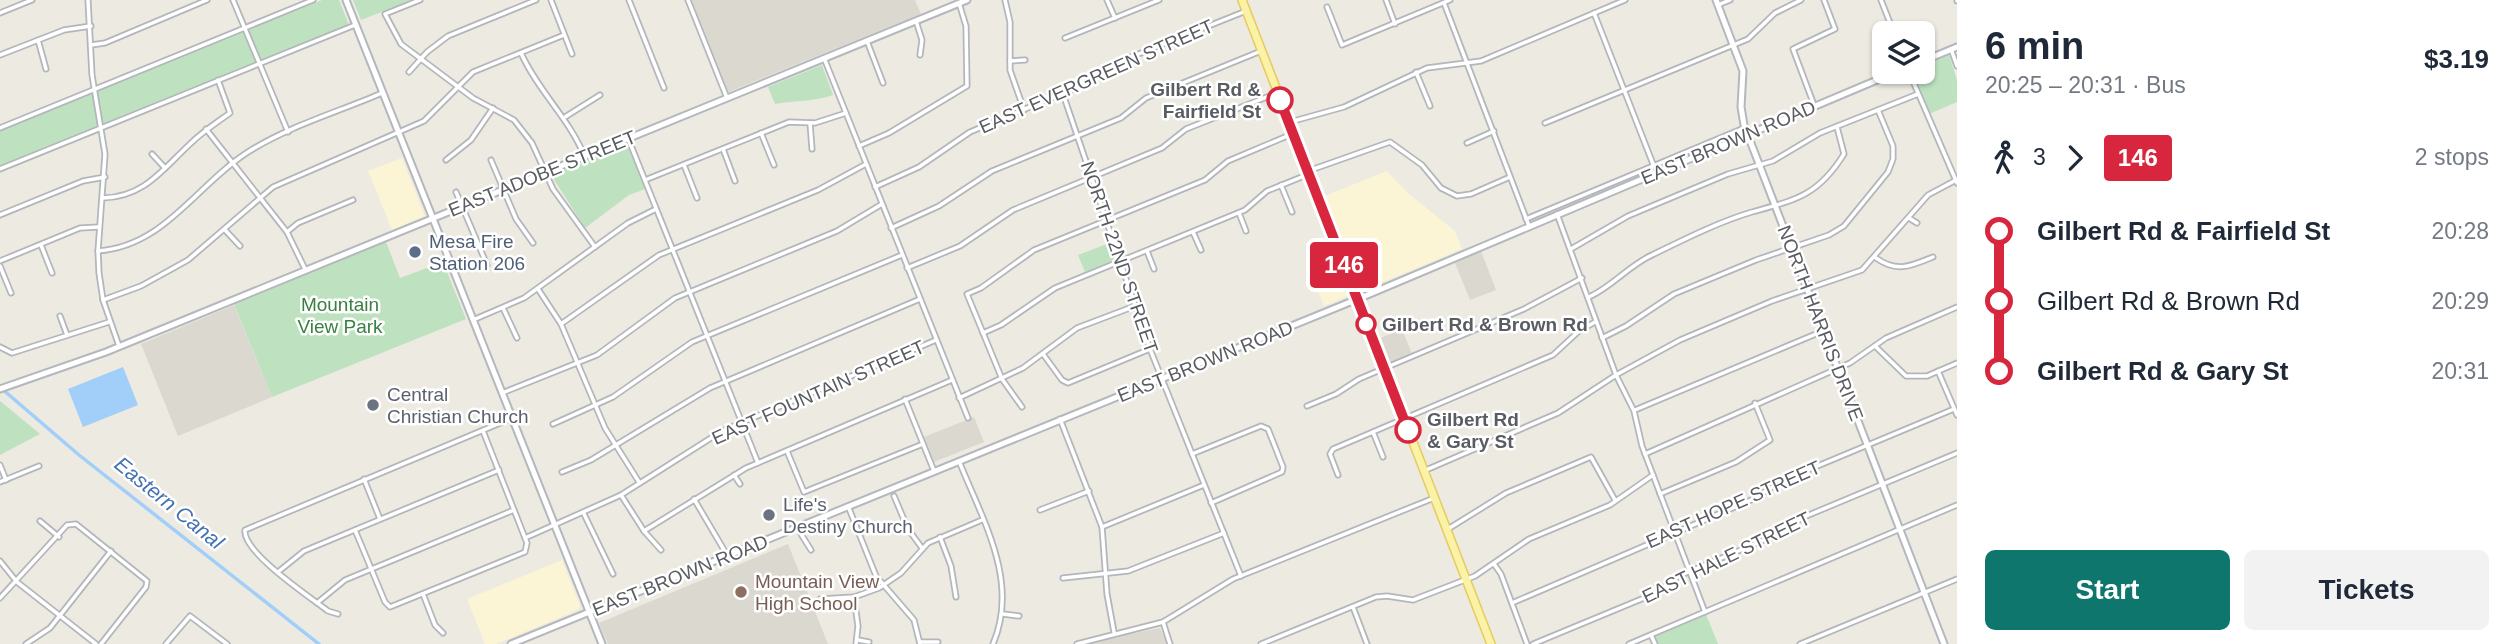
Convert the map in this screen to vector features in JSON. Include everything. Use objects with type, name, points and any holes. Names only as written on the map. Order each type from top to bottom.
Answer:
[{"type":"main road","points":[[346,0],[602,644]]},
{"type":"main road","name":"EAST ADOBE STREET","points":[[2,388],[119,346],[967,0]]},
{"type":"main road","points":[[1241,0],[1491,644]]},
{"type":"main road","name":"NORTH HARRIS DRIVE","points":[[1717,3],[1744,78],[1741,107],[1747,130],[1944,644]]},
{"type":"main road","points":[[1935,56],[1954,48]]},
{"type":"main road","name":"EAST BROWN ROAD","points":[[511,644],[1357,299],[1747,130],[1872,82]]},
{"type":"street","points":[[0,13],[32,0]]},
{"type":"street","points":[[88,0],[105,177],[98,251],[103,300],[119,346]]},
{"type":"street","points":[[91,45],[105,43],[207,0]]},
{"type":"street","points":[[233,0],[288,132]]},
{"type":"street","points":[[0,128],[313,0]]},
{"type":"street","points":[[420,0],[385,14],[401,44],[457,87],[514,120],[532,143],[556,194],[595,247]]},
{"type":"street","points":[[409,72],[448,36],[536,0]]},
{"type":"street","points":[[551,0],[572,54]]},
{"type":"street","points":[[628,0],[664,88]]},
{"type":"street","points":[[688,0],[727,98]]},
{"type":"street","points":[[1005,0],[1010,22],[1013,84],[1024,110]]},
{"type":"street","points":[[1107,0],[1115,18]]},
{"type":"street","points":[[1065,38],[1159,0]]},
{"type":"street","points":[[1386,0],[1395,24]]},
{"type":"street","points":[[1327,7],[1342,45],[1450,0]]},
{"type":"street","points":[[1289,123],[1344,107],[1436,65],[1490,58],[1625,0]]},
{"type":"street","points":[[1717,3],[1730,0]]},
{"type":"street","points":[[1545,123],[1748,39],[1775,13],[1801,0]]},
{"type":"street","points":[[1814,105],[1793,49],[1835,29],[1824,0]]},
{"type":"street","points":[[1881,0],[1889,21]]},
{"type":"street","points":[[859,146],[889,133],[967,86],[966,26],[959,3]]},
{"type":"street","points":[[1444,3],[1529,226]]},
{"type":"street","name":"EAST EVERGREEN STREET","points":[[875,187],[919,167],[970,132],[1080,86],[1106,67],[1246,11]]},
{"type":"street","points":[[1594,13],[1654,165]]},
{"type":"street","points":[[916,21],[922,40],[920,55]]},
{"type":"street","points":[[0,169],[356,25]]},
{"type":"street","points":[[0,55],[68,28],[91,26]]},
{"type":"street","points":[[103,300],[170,271],[225,230],[259,197],[291,177],[424,121],[473,72],[564,35]]},
{"type":"street","points":[[38,40],[46,69]]},
{"type":"street","points":[[867,41],[883,83]]},
{"type":"street","points":[[1954,48],[1956,63]]},
{"type":"street","points":[[891,228],[939,206],[992,172],[1121,118],[1146,98],[1261,51]]},
{"type":"street","points":[[521,53],[531,74],[565,117],[584,155]]},
{"type":"street","points":[[824,58],[968,418]]},
{"type":"street","points":[[1010,61],[1026,60]]},
{"type":"street","points":[[1416,72],[1430,106]]},
{"type":"street","points":[[103,198],[136,192],[230,112],[218,80]]},
{"type":"street","points":[[1423,471],[1558,413],[1616,375],[1680,340],[1772,301],[1862,270],[1876,258],[1928,195],[1957,182],[1914,84]]},
{"type":"street","points":[[98,251],[125,246],[160,228],[233,163],[288,132],[383,93]]},
{"type":"street","points":[[908,268],[960,246],[1013,210],[1162,148],[1186,129],[1277,93]]},
{"type":"street","name":"NORTH 22ND STREET","points":[[1063,94],[1150,349],[1241,576]]},
{"type":"street","points":[[1571,249],[1628,216],[1728,174],[1761,165],[1837,127],[1918,94]]},
{"type":"street","points":[[565,117],[600,95]]},
{"type":"street","points":[[446,160],[471,139],[493,108]]},
{"type":"street","points":[[1602,338],[1626,326],[1674,294],[1756,260],[1794,249],[1844,226],[1888,172],[1893,159],[1893,146],[1878,110]]},
{"type":"street","points":[[645,180],[789,122],[810,123],[846,113]]},
{"type":"street","points":[[810,123],[813,149]]},
{"type":"street","points":[[1589,297],[1602,291],[1650,255],[1752,212],[1777,207],[1813,191],[1842,158],[1844,146],[1837,127]]},
{"type":"street","points":[[206,130],[287,232],[305,270]]},
{"type":"street","name":"EAST BROWN ROAD","points":[[1526,219],[1654,165],[1747,130]]},
{"type":"street","points":[[1466,143],[1494,131]]},
{"type":"street","points":[[761,133],[774,165]]},
{"type":"street","points":[[1022,407],[1002,379],[967,293],[981,288],[1034,250],[1205,180],[1228,161],[1293,134]]},
{"type":"street","points":[[628,138],[758,463]]},
{"type":"street","points":[[983,333],[1001,325],[1055,288],[1239,213],[1267,191],[1390,142],[1422,165],[1441,188],[1457,196],[1471,194],[1510,177]]},
{"type":"street","points":[[723,149],[736,181]]},
{"type":"street","points":[[152,154],[165,168]]},
{"type":"street","points":[[491,160],[516,219],[533,243]]},
{"type":"street","points":[[561,324],[673,249],[818,190],[866,164]]},
{"type":"street","points":[[684,165],[697,198]]},
{"type":"street","points":[[0,215],[83,181],[105,177]]},
{"type":"street","points":[[1281,186],[1292,212]]},
{"type":"street","points":[[456,192],[487,265]]},
{"type":"street","points":[[287,232],[306,219],[353,200]]},
{"type":"street","points":[[502,393],[603,351],[689,291],[837,231],[882,204]]},
{"type":"street","points":[[473,320],[538,289],[640,215],[656,208]]},
{"type":"street","points":[[1239,213],[1246,231]]},
{"type":"street","points":[[1557,214],[1589,297],[1595,322],[1634,411],[1645,454],[1705,612]]},
{"type":"street","points":[[1909,218],[1917,223]]},
{"type":"street","points":[[11,293],[0,264],[80,228],[99,227]]},
{"type":"street","points":[[225,230],[240,246]]},
{"type":"street","points":[[1193,232],[1200,250]]},
{"type":"street","points":[[41,245],[52,273]]},
{"type":"street","points":[[1146,251],[1154,269]]},
{"type":"street","points":[[553,424],[594,407],[707,335],[902,255]]},
{"type":"street","points":[[1876,258],[1887,265],[1903,269],[1933,257]]},
{"type":"street","points":[[1307,405],[1524,309],[1582,278]]},
{"type":"street","points":[[538,289],[561,324],[594,407],[639,482]]},
{"type":"street","points":[[562,472],[616,445],[725,381],[920,299]]},
{"type":"street","points":[[959,398],[1002,379],[1043,354],[1077,328],[1135,306]]},
{"type":"street","points":[[1645,454],[1839,368],[1896,333],[1957,307]]},
{"type":"street","points":[[503,308],[517,338]]},
{"type":"street","points":[[60,316],[67,335]]},
{"type":"street","points":[[0,347],[9,353],[109,322]]},
{"type":"street","points":[[1338,475],[1331,456],[1332,450],[1553,355],[1579,331],[1595,322]]},
{"type":"street","points":[[1634,411],[1823,331]]},
{"type":"street","name":"EAST FOUNTAIN STREET","points":[[525,538],[584,514],[621,495],[742,422],[936,340]]},
{"type":"street","points":[[1875,346],[1906,376],[1927,376],[1957,363]]},
{"type":"street","points":[[1043,354],[1062,380],[1068,383],[1150,349]]},
{"type":"street","points":[[1938,371],[1957,415]]},
{"type":"street","points":[[644,531],[758,463],[952,380]]},
{"type":"street","points":[[905,400],[934,471]]},
{"type":"street","points":[[1660,494],[1736,461],[1770,440],[1755,403]]},
{"type":"street","name":"EAST HOPE STREET","points":[[1512,603],[1954,409]]},
{"type":"street","points":[[338,614],[317,603],[278,572],[253,550],[244,532],[248,528],[512,418]]},
{"type":"street","points":[[1060,419],[1102,527],[1114,633]]},
{"type":"street","points":[[1191,454],[1265,426],[1283,471],[1211,503]]},
{"type":"street","points":[[355,530],[388,606],[423,594],[527,549],[483,430]]},
{"type":"street","points":[[1373,432],[1383,457]]},
{"type":"street","points":[[787,451],[804,492],[923,444]]},
{"type":"street","name":"EAST HALE STREET","points":[[1533,644],[1656,593],[1689,571],[1771,537],[1804,517],[1957,453]]},
{"type":"street","points":[[1446,530],[1506,493],[1591,457],[1615,500]]},
{"type":"street","points":[[959,461],[1001,572],[1003,614],[993,644]]},
{"type":"street","points":[[0,466],[6,480]]},
{"type":"street","points":[[0,482],[39,467]]},
{"type":"street","points":[[278,572],[300,553],[499,470]]},
{"type":"street","points":[[734,475],[740,484]]},
{"type":"street","points":[[1261,644],[1383,596],[1416,600],[1466,579],[1494,564],[1529,539],[1615,500],[1653,475]]},
{"type":"street","points":[[364,479],[380,519]]},
{"type":"street","points":[[1102,527],[1203,485]]},
{"type":"street","points":[[1041,510],[1089,491]]},
{"type":"street","points":[[621,495],[644,531],[661,550]]},
{"type":"street","points":[[894,496],[908,529],[922,548]]},
{"type":"street","points":[[1077,644],[1163,622],[1241,576],[1434,498]]},
{"type":"street","points":[[694,499],[727,556]]},
{"type":"street","points":[[1629,644],[1957,505]]},
{"type":"street","points":[[848,506],[883,586],[914,620],[920,643],[938,642]]},
{"type":"street","points":[[317,603],[336,585],[514,510]]},
{"type":"street","points":[[584,514],[613,574]]},
{"type":"street","points":[[820,599],[853,597],[883,586],[901,573],[922,548],[940,537],[982,520]]},
{"type":"street","points":[[40,521],[59,537]]},
{"type":"street","points":[[0,598],[72,523],[111,551],[148,583],[101,644]]},
{"type":"street","points":[[1063,578],[1137,568],[1225,533]]},
{"type":"street","points":[[801,534],[811,550]]},
{"type":"street","points":[[940,537],[951,566],[956,597]]},
{"type":"street","points":[[26,644],[43,635],[111,551]]},
{"type":"street","points":[[0,561],[17,582],[96,644]]},
{"type":"street","points":[[1494,564],[1527,644]]},
{"type":"street","points":[[1800,644],[1957,579]]},
{"type":"street","points":[[423,594],[435,625],[443,633]]},
{"type":"street","points":[[853,597],[857,642],[869,642]]},
{"type":"street","points":[[1353,607],[1367,644]]},
{"type":"street","points":[[1003,614],[1019,616]]},
{"type":"street","points":[[166,644],[190,616],[228,644]]},
{"type":"street","points":[[1163,622],[1170,644]]},
{"type":"street","points":[[1651,635],[1655,644]]},
{"type":"shaded area","points":[[692,0],[915,0],[921,14],[728,92]]},
{"type":"shaded area","points":[[402,158],[425,216],[392,230],[368,171]]},
{"type":"shaded area","points":[[1387,171],[1409,194],[1455,231],[1462,249],[1362,291],[1322,197]]},
{"type":"shaded area","points":[[1481,251],[1496,290],[1470,300],[1455,263]]},
{"type":"shaded area","points":[[1341,271],[1348,296],[1324,306],[1314,281]]},
{"type":"shaded area","points":[[234,305],[272,397],[178,436],[141,344]]},
{"type":"shaded area","points":[[1402,329],[1412,354],[1388,364],[1378,339]]},
{"type":"shaded area","points":[[974,417],[984,442],[934,462],[924,437]]},
{"type":"shaded area","name":"Mountain View High School","points":[[788,544],[828,644],[608,644],[599,623]]},
{"type":"shaded area","points":[[562,560],[580,606],[578,610],[496,644],[485,644],[467,599]]},
{"type":"shaded area","points":[[1160,628],[1167,644],[1089,644],[1114,637]]},
{"type":"green space","points":[[322,0],[339,0],[349,25],[0,167],[0,130]]},
{"type":"green space","points":[[353,0],[412,0],[361,20]]},
{"type":"green space","points":[[1949,55],[1957,80],[1957,102],[1929,114],[1918,84],[1935,84],[1935,61]]},
{"type":"green space","points":[[822,65],[833,95],[775,104],[768,87]]},
{"type":"green space","points":[[627,144],[645,189],[629,195],[585,228],[551,175]]},
{"type":"green space","name":"Mountain View Park","points":[[386,242],[400,278],[443,262],[466,319],[272,397],[234,304]]},
{"type":"green space","points":[[1112,242],[1116,259],[1085,272],[1078,255]]},
{"type":"green space","points":[[0,401],[40,434],[0,455]]},
{"type":"green space","points":[[1705,612],[1718,644],[1655,644],[1651,635]]},
{"type":"water","points":[[123,367],[138,405],[83,427],[68,389]]},
{"type":"waterway","name":"Eastern Canal","points":[[1,388],[79,455],[319,644]]},
{"type":"bus line","name":"146","points":[[1280,100],[1408,430]]},
{"type":"place","name":"Gilbert Rd & Fairfield St","points":[[1280,100]]},
{"type":"place","name":"Mesa Fire Station 206","points":[[415,252]]},
{"type":"place","name":"Gilbert Rd & Brown Rd","points":[[1366,324]]},
{"type":"place","name":"Central Christian Church","points":[[373,405]]},
{"type":"place","name":"Gilbert Rd & Gary St","points":[[1408,430]]},
{"type":"place","name":"Life's Destiny Church","points":[[769,515]]},
{"type":"place","name":"Mountain View High School","points":[[741,592]]}]
